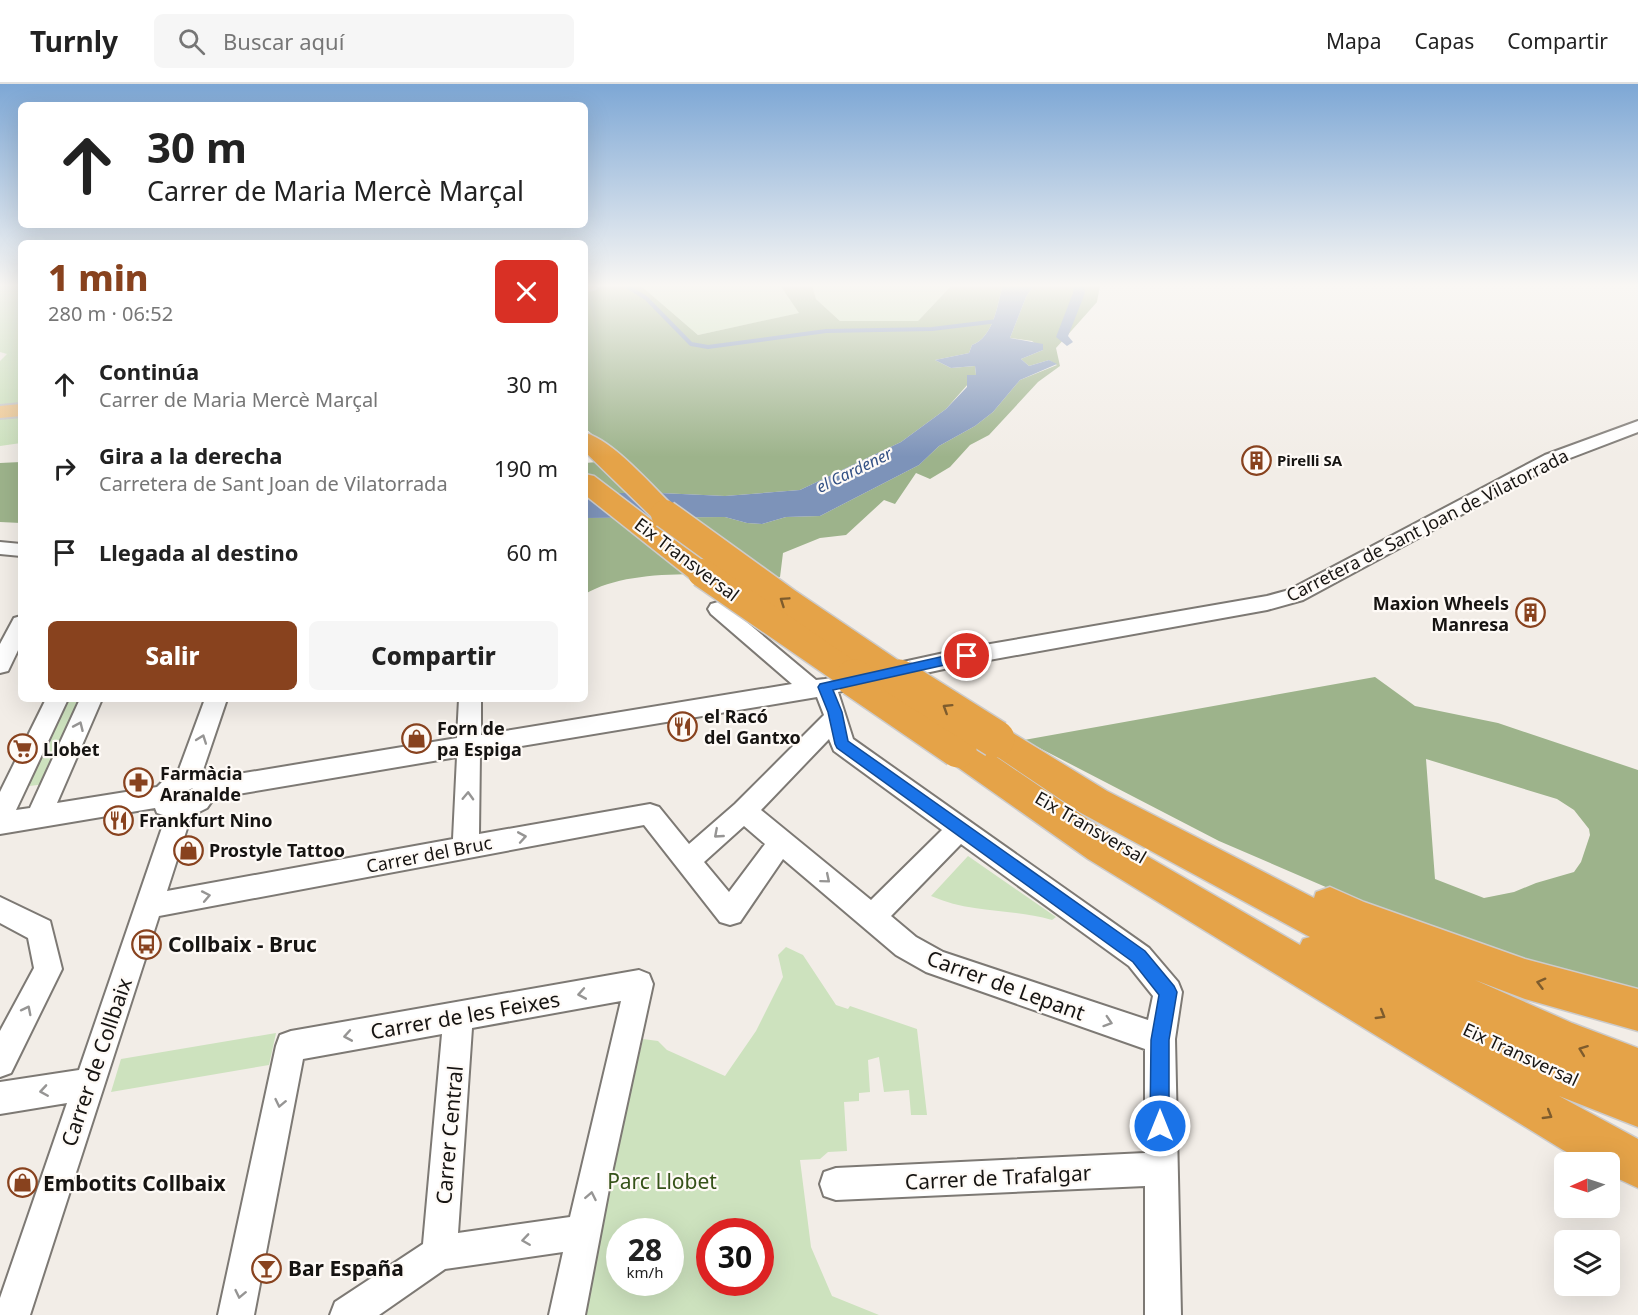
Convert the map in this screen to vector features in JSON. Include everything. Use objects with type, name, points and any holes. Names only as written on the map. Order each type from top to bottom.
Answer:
[{"type":"highway","name":"Eix Transversal","points":[[592,460],[750,577],[898,678],[1094,802],[1448,989],[1566,1043],[1638,1070]]},
{"type":"highway","name":"Eix Transversal","points":[[592,460],[702,573],[958,750],[1194,887],[1322,956],[1569,1078],[1638,1104]]},
{"type":"highway","points":[[588,500],[702,573]]},
{"type":"highway","points":[[996,739],[1201,843],[1353,916],[1526,979],[1638,1010]]},
{"type":"highway","points":[[958,750],[1101,848],[1579,1134],[1638,1164]]},
{"type":"main road","points":[[0,404],[18,403]]},
{"type":"main road","points":[[0,412],[18,410]]},
{"type":"street","name":"Carretera de Sant Joan de Vilatorrada","points":[[197,784],[469,746],[818,688],[967,656],[1267,603],[1296,595],[1551,459],[1638,426]]},
{"type":"street","points":[[0,548],[18,550]]},
{"type":"street","points":[[718,609],[818,688],[835,718],[842,744],[1139,957],[1168,992],[1160,1040],[1163,1315]]},
{"type":"street","points":[[0,665],[18,629]]},
{"type":"street","points":[[0,818],[56,702]]},
{"type":"street","points":[[38,817],[90,702]]},
{"type":"street","points":[[0,823],[199,800],[197,784],[215,702]]},
{"type":"street","points":[[466,847],[470,702]]},
{"type":"street","points":[[780,840],[730,913],[687,861],[744,811],[835,718]]},
{"type":"street","name":"Carrer de Collbaix","points":[[12,1315],[87,1084],[149,906],[173,802]]},
{"type":"street","name":"Carrer de Lepant","points":[[744,811],[906,946],[936,963],[1160,1040]]},
{"type":"street","name":"Carrer del Bruc","points":[[149,906],[650,813],[687,861]]},
{"type":"street","points":[[872,917],[959,829]]},
{"type":"street","points":[[0,909],[40,930],[48,969],[0,1062]]},
{"type":"street","name":"Carrer de les Feixes","points":[[236,1315],[291,1046],[639,984],[584,1232]]},
{"type":"street","name":"Carrer Central","points":[[439,1252],[458,1017]]},
{"type":"street","points":[[0,1098],[87,1084]]},
{"type":"street","name":"Carrer de Trafalgar","points":[[836,1184],[1160,1169]]},
{"type":"street","points":[[348,1315],[439,1252],[584,1232],[567,1315]]},
{"type":"green space","points":[[0,342],[18,342],[18,443],[0,446],[0,361],[7,354],[0,352]]},
{"type":"green space","points":[[588,342],[976,342],[972,345],[969,353],[935,360],[951,368],[975,366],[976,375],[946,409],[901,442],[800,490],[725,496],[588,493],[588,463],[622,460],[588,431]]},
{"type":"green space","points":[[1034,342],[1061,342],[1056,348],[1060,366],[1038,382],[989,435],[970,445],[950,467],[930,479],[916,473],[895,504],[884,500],[846,535],[820,538],[783,553],[780,577],[706,574],[653,576],[628,579],[588,593],[588,518],[725,517],[747,523],[762,524],[786,517],[820,516],[919,465],[939,446],[975,426],[993,412],[1020,380],[1057,365],[1049,360],[1029,366],[1021,359],[1043,350]]},
{"type":"green space","points":[[1017,360],[1025,367],[984,375],[983,365]]},
{"type":"green space","points":[[18,462],[18,523],[0,522],[0,463]]},
{"type":"green space","points":[[1375,677],[1415,706],[1498,723],[1638,770],[1638,996],[1533,969],[1349,897],[1219,841],[1024,740]],"holes":[[[1426,759],[1557,799],[1574,810],[1589,829],[1590,835],[1581,862],[1574,872],[1514,892],[1484,898],[1435,879]]]},
{"type":"green space","points":[[63,702],[83,702],[45,784],[22,787]]},
{"type":"green space","points":[[968,856],[1056,917],[1052,920],[961,906],[931,896]]},
{"type":"green space","name":"Parc Llobet","points":[[786,947],[803,955],[836,1005],[848,1009],[850,1006],[917,1029],[927,1115],[911,1115],[909,1090],[884,1092],[879,1057],[868,1060],[870,1092],[859,1093],[859,1101],[844,1102],[847,1151],[828,1152],[820,1159],[800,1160],[811,1247],[832,1296],[879,1315],[575,1315],[643,1039],[658,1041],[667,1050],[725,1076],[756,1031],[783,977],[778,955]]},
{"type":"green space","points":[[276,1033],[269,1065],[111,1092],[121,1059]]},
{"type":"water","name":"el Cardener","points":[[976,342],[1043,344],[1043,350],[1021,359],[1029,366],[1049,360],[1057,364],[1020,380],[993,412],[975,426],[939,446],[919,465],[820,516],[786,517],[762,524],[747,523],[725,517],[588,518],[588,493],[725,496],[800,490],[901,442],[946,409],[967,387],[967,375],[976,375],[975,366],[951,368],[935,360],[969,353],[972,345]]},
{"type":"waterway","points":[[689,342],[708,347],[742,342]]},
{"type":"place","name":"Pirelli SA","points":[[1256,460]]},
{"type":"place","name":"Maxion Wheels Manresa","points":[[1530,613]]},
{"type":"place","name":"el Racó del Gantxo","points":[[683,726]]},
{"type":"place","name":"Forn de pa Espiga","points":[[416,738]]},
{"type":"place","name":"Llobet","points":[[22,749]]},
{"type":"place","name":"Farmàcia Aranalde","points":[[139,783]]},
{"type":"place","name":"Frankfurt Nino","points":[[118,820]]},
{"type":"place","name":"Prostyle Tattoo","points":[[188,850]]},
{"type":"place","name":"Collbaix - Bruc","points":[[147,944]]},
{"type":"place","name":"Embotits Collbaix","points":[[22,1183]]},
{"type":"place","name":"Bar España","points":[[267,1268]]},
{"type":"route","points":[[967,656],[825,687],[835,712],[842,744],[1139,957],[1168,992],[1160,1040],[1160,1126]]}]
